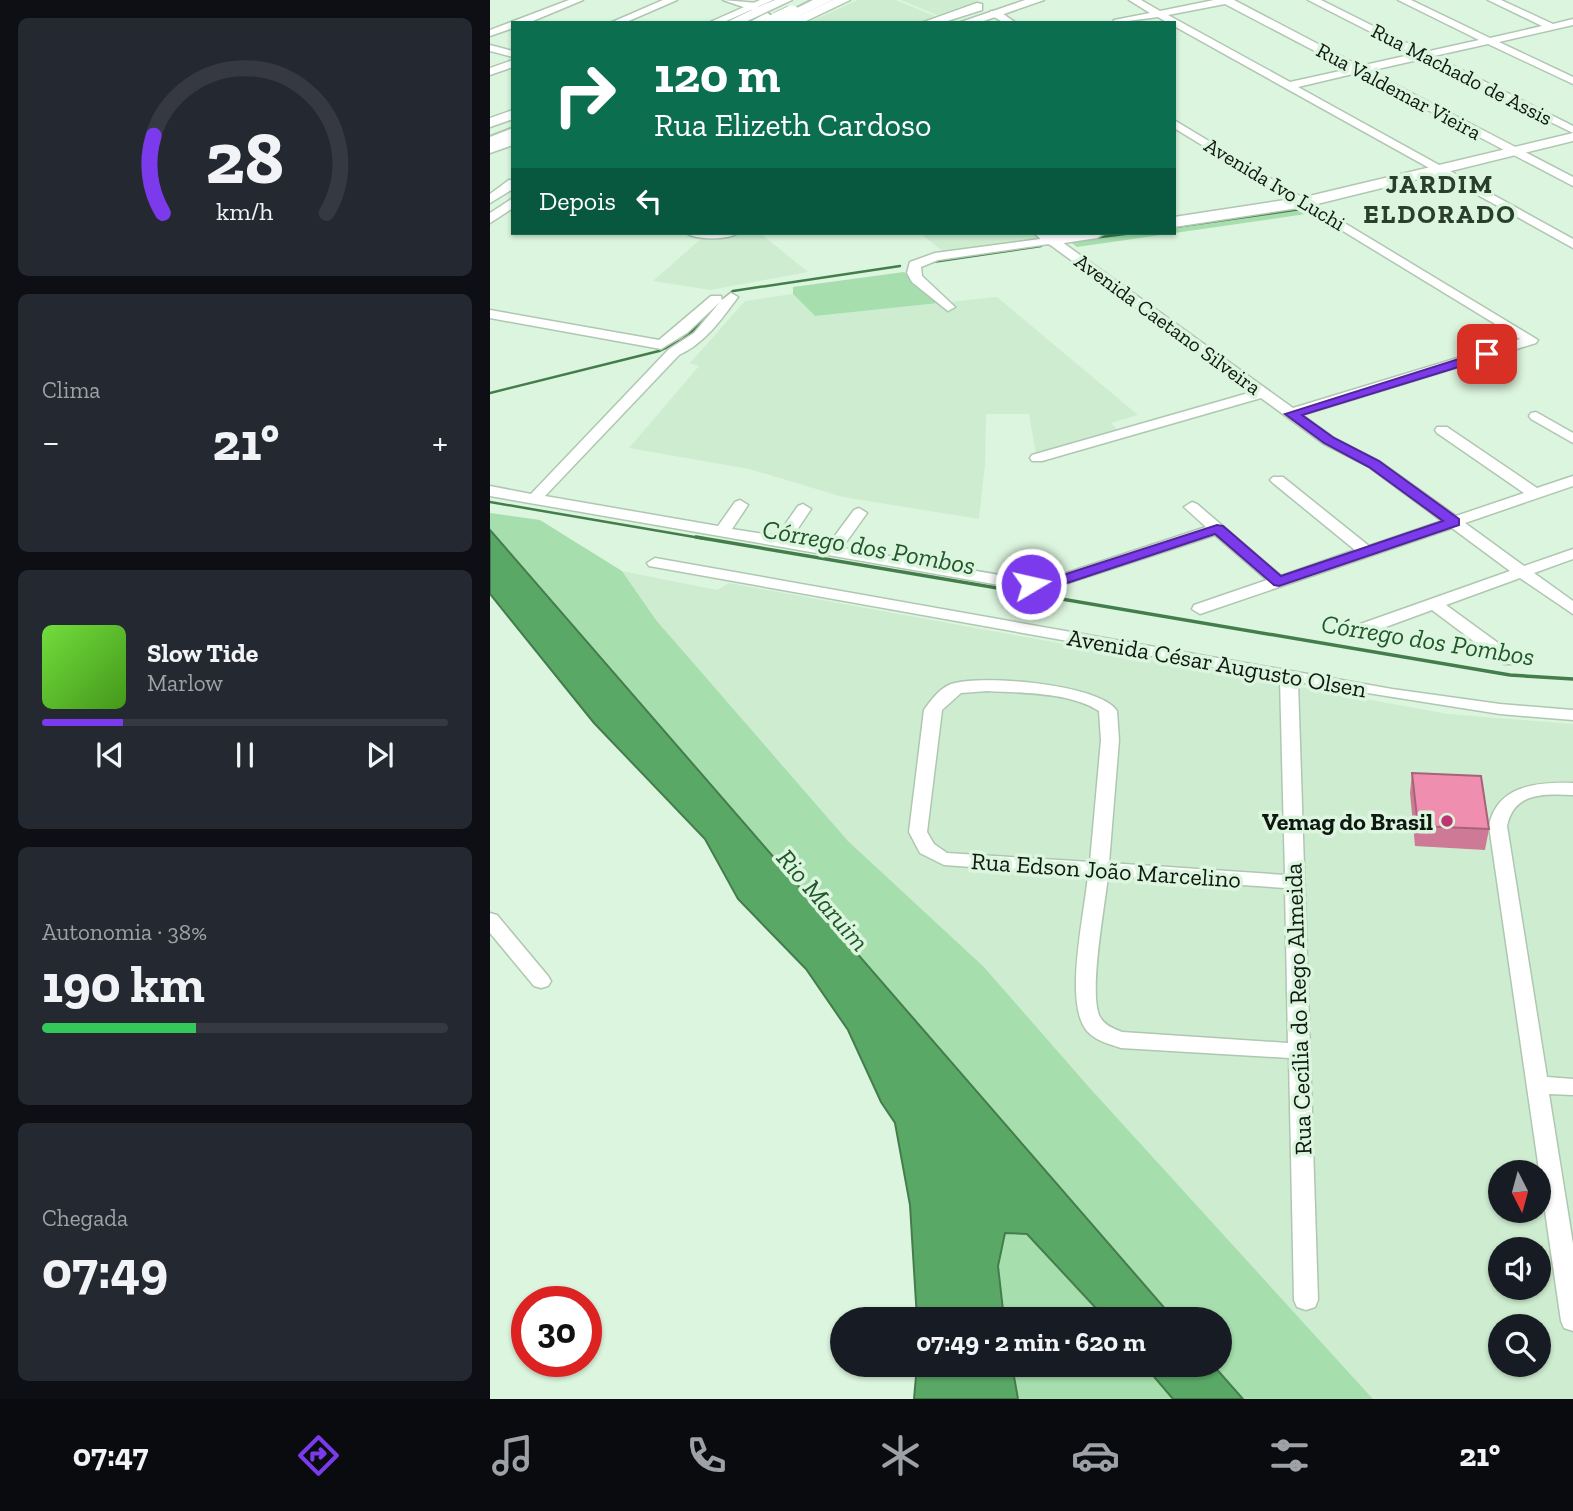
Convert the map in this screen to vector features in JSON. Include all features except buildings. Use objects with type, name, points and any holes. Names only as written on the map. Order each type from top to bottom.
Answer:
[{"type":"highway","points":[[776,15],[810,0]]},
{"type":"highway","points":[[776,15],[826,0]]},
{"type":"highway","points":[[490,133],[511,124]]},
{"type":"highway","points":[[490,143],[511,134]]},
{"type":"main road","points":[[729,0],[776,15]]},
{"type":"main road","points":[[742,21],[844,0]]},
{"type":"main road","points":[[936,21],[1038,0]]},
{"type":"main road","points":[[968,21],[997,7]]},
{"type":"main road","points":[[490,123],[511,115]]},
{"type":"main road","points":[[1176,222],[1305,202],[1573,136]]},
{"type":"main road","points":[[490,149],[511,142]]},
{"type":"street","points":[[523,21],[578,0]]},
{"type":"street","points":[[620,21],[672,0]]},
{"type":"street","points":[[1134,0],[1174,21]]},
{"type":"street","points":[[1124,21],[1227,0]]},
{"type":"street","name":"Rua Valdemar Vieira","points":[[1227,0],[1573,181]]},
{"type":"street","name":"Rua Machado de Assis","points":[[1313,0],[1573,130]]},
{"type":"street","points":[[1403,0],[1573,81]]},
{"type":"street","points":[[1493,0],[1552,27]]},
{"type":"street","points":[[997,7],[1009,21]]},
{"type":"street","points":[[729,21],[776,15]]},
{"type":"street","points":[[1176,22],[1573,243]]},
{"type":"street","points":[[1287,86],[1573,22]]},
{"type":"street","points":[[490,33],[511,26]]},
{"type":"street","points":[[490,48],[511,53]]},
{"type":"street","points":[[490,72],[511,64]]},
{"type":"street","name":"Avenida Ivo Luchi","points":[[1176,124],[1531,340],[1292,414]]},
{"type":"street","points":[[490,200],[511,184]]},
{"type":"street","points":[[490,219],[511,204]]},
{"type":"street","points":[[948,307],[917,279],[913,273],[915,265],[934,257],[1046,236]]},
{"type":"street","name":"Avenida Caetano Silveira","points":[[1046,236],[1329,441],[1374,464],[1573,609]]},
{"type":"street","points":[[490,314],[667,349],[688,345],[705,329],[724,298]]},
{"type":"street","points":[[534,499],[667,349]]},
{"type":"street","points":[[1037,458],[1263,393]]},
{"type":"street","points":[[1536,416],[1573,439]]},
{"type":"street","points":[[1442,430],[1536,494]]},
{"type":"street","points":[[1278,480],[1367,552]]},
{"type":"street","points":[[1200,609],[1573,481]]},
{"type":"street","points":[[490,491],[1023,584],[1062,580],[1217,529]]},
{"type":"street","points":[[722,532],[740,505]]},
{"type":"street","points":[[1192,507],[1279,582]]},
{"type":"street","points":[[781,542],[803,509]]},
{"type":"street","points":[[832,551],[859,513]]},
{"type":"street","points":[[1354,632],[1573,554]]},
{"type":"street","name":"Avenida César Augusto Olsen","points":[[655,563],[1289,677],[1446,702],[1573,715]]},
{"type":"street","points":[[1434,604],[1510,660]]},
{"type":"street","name":"Rua Cecília do Rego Almeida","points":[[1289,677],[1306,1300]]},
{"type":"street","name":"Rua Edson João Marcelino","points":[[1099,869],[1110,740],[1110,719],[1106,708],[1093,699],[1058,691],[971,687],[957,688],[946,694],[933,710],[918,832],[923,845],[932,854],[944,859],[1294,882]]},
{"type":"street","points":[[1573,789],[1538,790],[1513,798],[1499,814],[1498,826],[1573,1321]]},
{"type":"street","points":[[1099,869],[1086,990],[1087,1010],[1092,1023],[1103,1034],[1121,1040],[1299,1051]]},
{"type":"street","points":[[490,920],[541,981]]},
{"type":"street","points":[[1538,1085],[1573,1087]]},
{"type":"shaded area","points":[[858,0],[895,0],[935,16],[921,21],[811,21]]},
{"type":"shaded area","points":[[901,0],[981,0],[937,15]]},
{"type":"shaded area","points":[[1300,204],[1313,213],[1176,233],[1176,223]]},
{"type":"shaded area","points":[[694,235],[762,235],[808,272],[710,290],[653,281],[703,237]]},
{"type":"shaded area","points":[[922,235],[1040,235],[1045,239],[945,253]]},
{"type":"shaded area","points":[[1097,235],[1160,235],[1077,247],[1068,240]]},
{"type":"shaded area","points":[[904,272],[939,303],[815,316],[793,294],[793,287]]},
{"type":"shaded area","points":[[793,294],[815,316],[997,297],[1138,415],[1111,423],[1118,430],[1036,454],[1029,414],[986,414],[985,464],[979,519],[843,497],[749,469],[629,448],[699,366],[690,363],[745,301]]},
{"type":"shaded area","points":[[490,513],[540,520],[622,571],[656,620],[848,841],[984,967],[1088,1086],[1373,1399],[1243,1399],[1224,1377],[1232,1377],[1232,1307],[1164,1307],[490,530]]},
{"type":"shaded area","points":[[490,530],[1164,1307],[1095,1307],[1027,1234],[1005,1233],[998,1266],[1003,1307],[916,1307],[910,1205],[895,1123],[881,1102],[848,1030],[806,969],[738,899],[705,839],[594,723],[490,594]]},
{"type":"shaded area","points":[[622,571],[717,590],[729,583],[1448,714],[1573,724],[1573,1399],[1373,1399],[1088,1086],[984,967],[848,841],[656,620]]},
{"type":"shaded area","points":[[1005,1233],[1027,1234],[1095,1307],[1003,1307],[998,1266]]},
{"type":"shaded area","points":[[916,1377],[1014,1377],[1018,1399],[914,1399]]},
{"type":"shaded area","points":[[1014,1377],[1154,1377],[1173,1399],[1018,1399]]},
{"type":"shaded area","points":[[1154,1377],[1224,1377],[1243,1399],[1173,1399]]},
{"type":"waterway","points":[[1176,227],[1301,209]]},
{"type":"waterway","points":[[1093,238],[1117,235]]},
{"type":"waterway","points":[[933,262],[1041,246]]},
{"type":"waterway","points":[[722,300],[733,291],[900,266]]},
{"type":"waterway","points":[[490,393],[659,351],[682,340],[706,319]]},
{"type":"waterway","name":"Córrego dos Pombos","points":[[490,502],[706,539]]},
{"type":"waterway","name":"Córrego dos Pombos","points":[[696,537],[1510,675],[1573,679]]},
{"type":"place","name":"Vemag do Brasil","points":[[1447,821]]},
{"type":"district","name":"JARDIM ELDORADO","points":[[1440,199]]},
{"type":"route","points":[[1031,584],[1062,580],[1217,529],[1279,582],[1454,522],[1374,464],[1329,441],[1292,414],[1487,354]]},
{"type":"water label","name":"Rio Maruim","points":[[823,900]]}]
